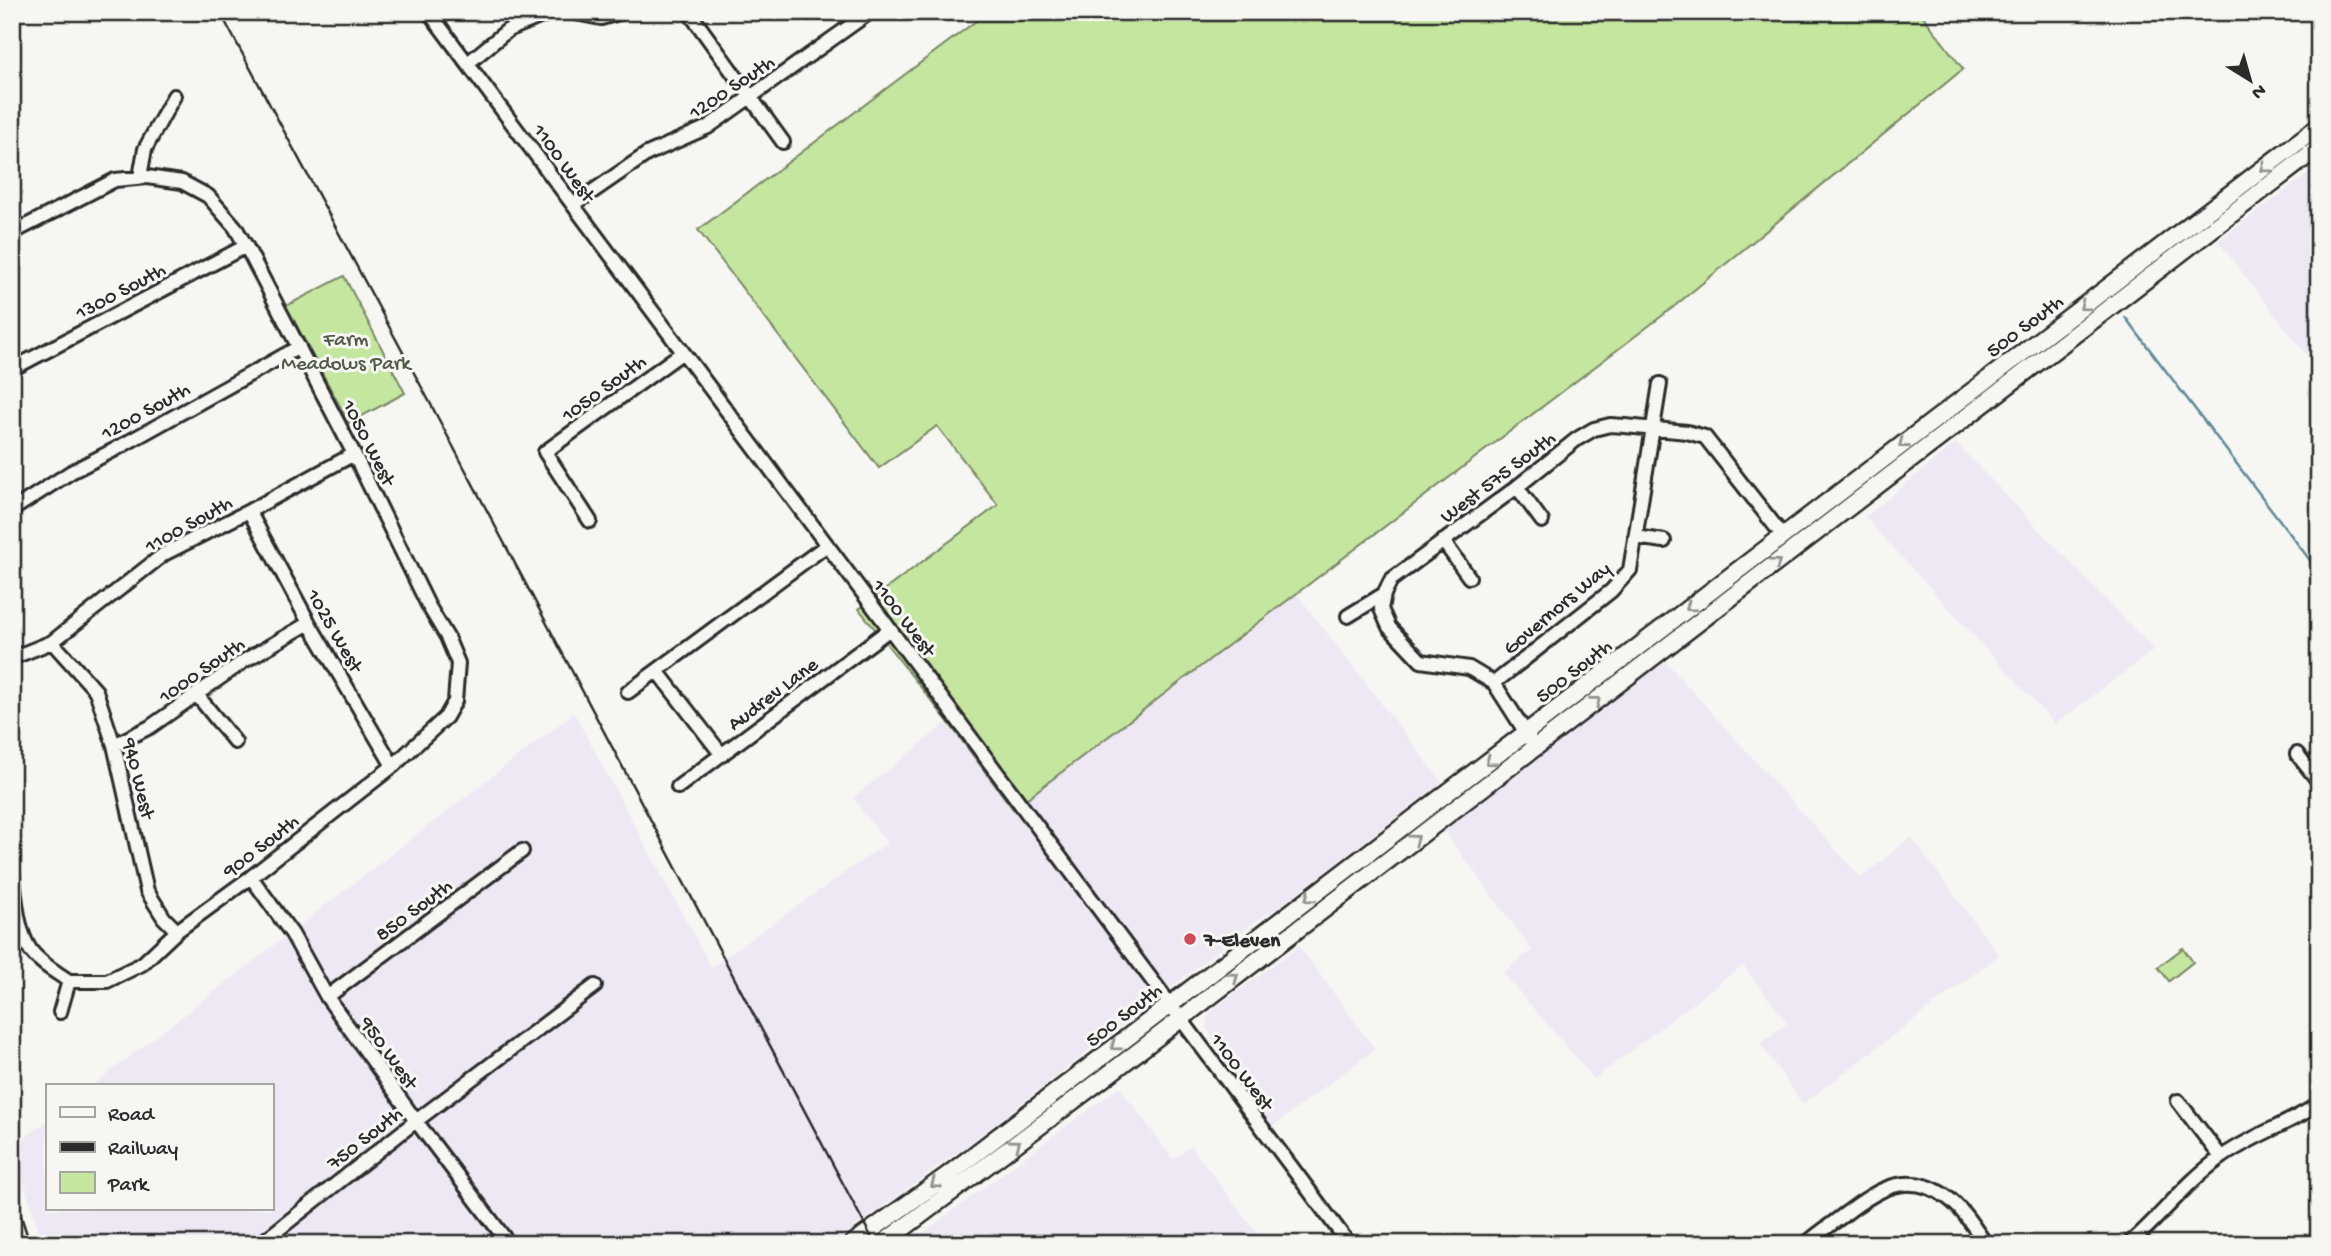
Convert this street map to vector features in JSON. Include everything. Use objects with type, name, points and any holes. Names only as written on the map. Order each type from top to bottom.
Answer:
[{"type":"main road","name":"500 South","points":[[852,1244],[945,1177],[2319,126]]},
{"type":"main road","name":"500 South","points":[[882,1244],[2319,147]]},
{"type":"street","name":"1100 West","points":[[429,12],[1349,1244]]},
{"type":"street","points":[[468,63],[508,30],[552,12]]},
{"type":"street","points":[[570,12],[601,18],[622,12]]},
{"type":"street","points":[[689,12],[783,142]]},
{"type":"street","name":"1200 South","points":[[573,205],[647,154],[708,127],[870,12]]},
{"type":"street","points":[[12,233],[115,180],[144,177],[145,149],[174,96]]},
{"type":"street","name":"1050 West","points":[[144,177],[182,182],[208,196],[235,227],[299,346],[428,605],[447,637],[458,663],[455,701]]},
{"type":"street","name":"1300 South","points":[[12,369],[246,246]]},
{"type":"street","name":"1200 South","points":[[12,510],[71,472],[299,346]]},
{"type":"street","name":"1050 South","points":[[590,521],[545,452],[683,352]]},
{"type":"street","name":"Governors Way","points":[[1494,683],[1611,591],[1630,570],[1660,384]]},
{"type":"street","name":"West 575 South","points":[[1348,616],[1384,594],[1391,580],[1577,439],[1594,429],[1610,425],[1686,432],[1705,437],[1783,536]]},
{"type":"street","name":"1100 South","points":[[12,658],[52,642],[164,554],[354,454]]},
{"type":"street","points":[[1517,487],[1542,521]]},
{"type":"street","name":"1025 West","points":[[250,511],[309,623],[393,766]]},
{"type":"street","points":[[1635,537],[1664,541]]},
{"type":"street","points":[[1443,541],[1469,577]]},
{"type":"street","points":[[628,692],[827,545]]},
{"type":"street","points":[[1384,594],[1381,609],[1389,626],[1421,661],[1469,668],[1494,683],[1535,747]]},
{"type":"street","name":"1000 South","points":[[114,745],[150,727],[244,661],[309,623]]},
{"type":"street","name":"Audrev Lane","points":[[678,787],[890,629]]},
{"type":"street","name":"940 West","points":[[52,642],[96,691],[114,745],[147,891],[164,918],[177,931]]},
{"type":"street","points":[[657,671],[722,755]]},
{"type":"street","points":[[197,695],[235,742]]},
{"type":"street","name":"900 South","points":[[69,981],[107,981],[142,964],[177,931],[393,766],[446,716],[455,701]]},
{"type":"street","points":[[2297,754],[2319,782]]},
{"type":"street","name":"850 South","points":[[327,997],[522,850]]},
{"type":"street","points":[[12,872],[22,931],[31,950],[44,964],[69,981],[60,1012]]},
{"type":"street","name":"950 West","points":[[251,877],[292,934],[327,997],[509,1244]]},
{"type":"street","name":"750 South","points":[[260,1244],[416,1121],[595,986]]},
{"type":"street","points":[[2178,1101],[2221,1157]]},
{"type":"street","points":[[2129,1244],[2190,1182],[2221,1157],[2319,1104]]},
{"type":"street","points":[[1805,1244],[1869,1196],[1895,1185],[1910,1183],[1924,1186],[1950,1199],[1986,1244]]},
{"type":"shaded area","points":[[2317,167],[2319,170],[2319,371],[2218,241]]},
{"type":"shaded area","points":[[1956,443],[2154,650],[2055,724],[1865,517]]},
{"type":"shaded area","points":[[1296,593],[1442,782],[1283,904],[1255,922],[966,1146],[832,1244],[43,1244],[13,1147],[46,1122],[46,1210],[273,1210],[273,1084],[95,1084],[574,713],[711,967],[887,843],[853,798],[948,722],[1013,809]]},
{"type":"shaded area","points":[[1665,661],[1861,878],[1911,837],[1999,955],[1803,1104],[1760,1044],[1787,1023],[1743,965],[1594,1079],[1503,973],[1532,950],[1444,831]]},
{"type":"shaded area","points":[[1299,946],[1375,1049],[1268,1130],[1206,1027],[1210,1012]]},
{"type":"shaded area","points":[[1119,1087],[1173,1159],[1191,1146],[1265,1244],[914,1244],[912,1241]]},
{"type":"green space","points":[[988,12],[1920,12],[1963,69],[1671,309],[1013,809],[859,609],[998,505],[937,426],[879,468],[698,230]]},
{"type":"green space","name":"Farm Meadows Park","points":[[344,276],[405,393],[349,423],[286,306]]},
{"type":"green space","points":[[2183,948],[2193,962],[2169,981],[2158,967]]},
{"type":"waterway","points":[[2125,317],[2319,572]]},
{"type":"waterway","points":[[2316,1244],[2319,1241]]},
{"type":"railway","points":[[220,12],[875,1244]]},
{"type":"railway","points":[[12,1188],[30,1244]]},
{"type":"place","name":"7-Eleven","points":[[1190,939]]}]
